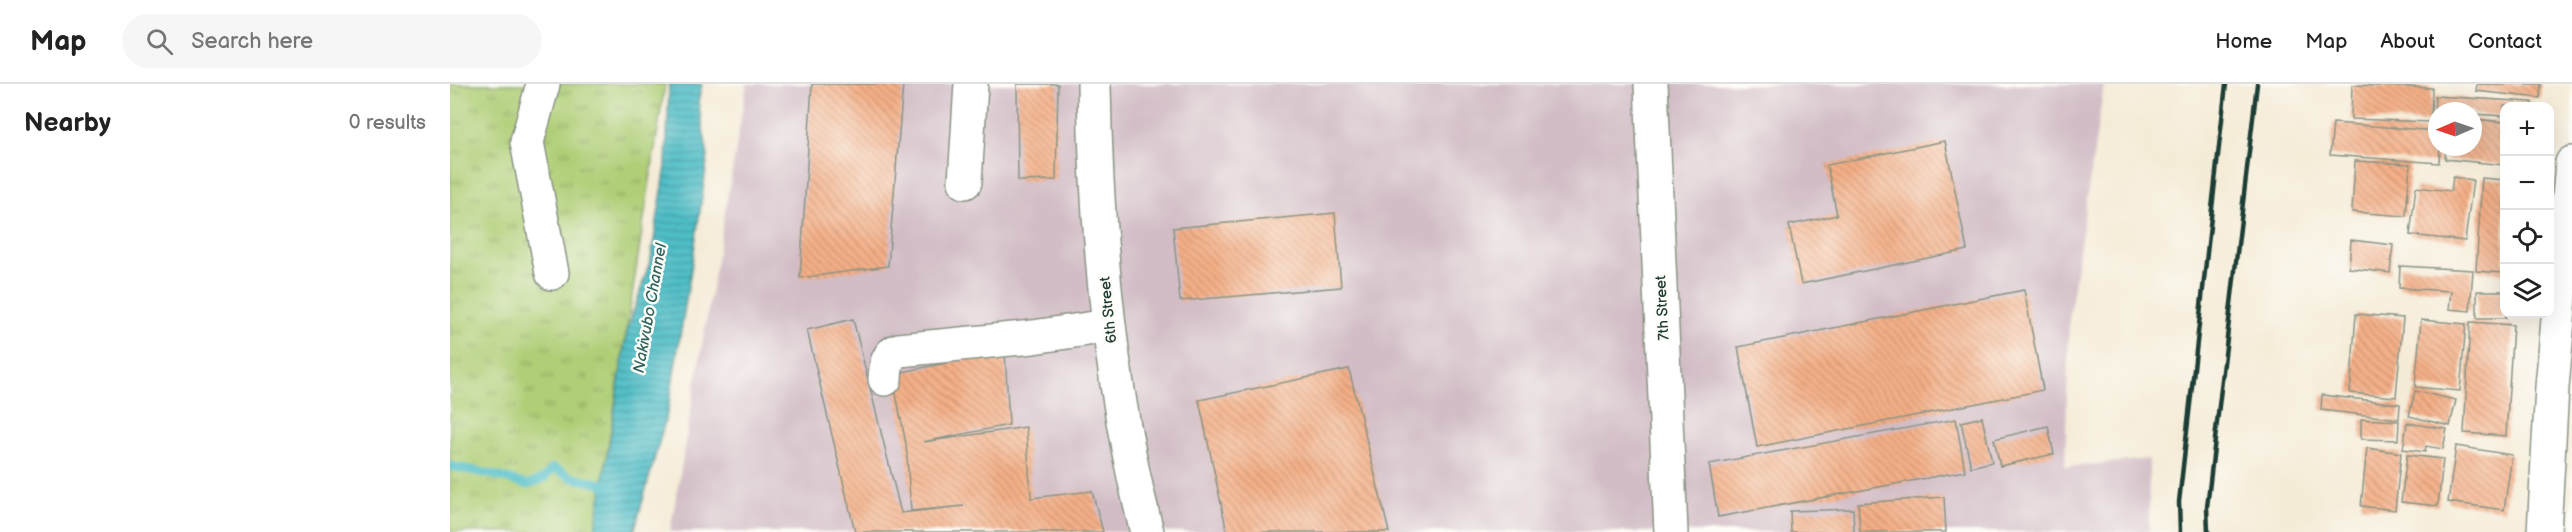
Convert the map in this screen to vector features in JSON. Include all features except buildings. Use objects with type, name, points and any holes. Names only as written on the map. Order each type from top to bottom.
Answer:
[{"type":"street","points":[[543,84],[527,142],[552,273]]},
{"type":"street","points":[[965,182],[971,84]]},
{"type":"street","name":"6th Street","points":[[1094,84],[1095,158],[1108,326],[1134,483],[1147,532]]},
{"type":"street","name":"7th Street","points":[[1652,84],[1671,532]]},
{"type":"street","points":[[2544,532],[2559,490],[2552,387],[2572,163]]},
{"type":"street","points":[[885,379],[888,359],[892,352],[899,350],[1033,337],[1108,326]]},
{"type":"shaded area","points":[[747,84],[2104,84],[2069,319],[2065,467],[2149,459],[2149,532],[670,532]]},
{"type":"green space","points":[[450,84],[665,84],[595,532],[450,532]]},
{"type":"water","name":"Nakivubo Channel","points":[[669,84],[702,84],[698,102],[708,156],[668,410],[634,532],[595,532],[627,331],[651,258],[666,166]]},
{"type":"waterway","points":[[450,466],[528,485],[544,478],[553,468],[573,478],[613,486]]},
{"type":"railway","points":[[2180,532],[2179,502],[2226,84]]},
{"type":"railway","points":[[2208,532],[2207,507],[2257,84]]}]
